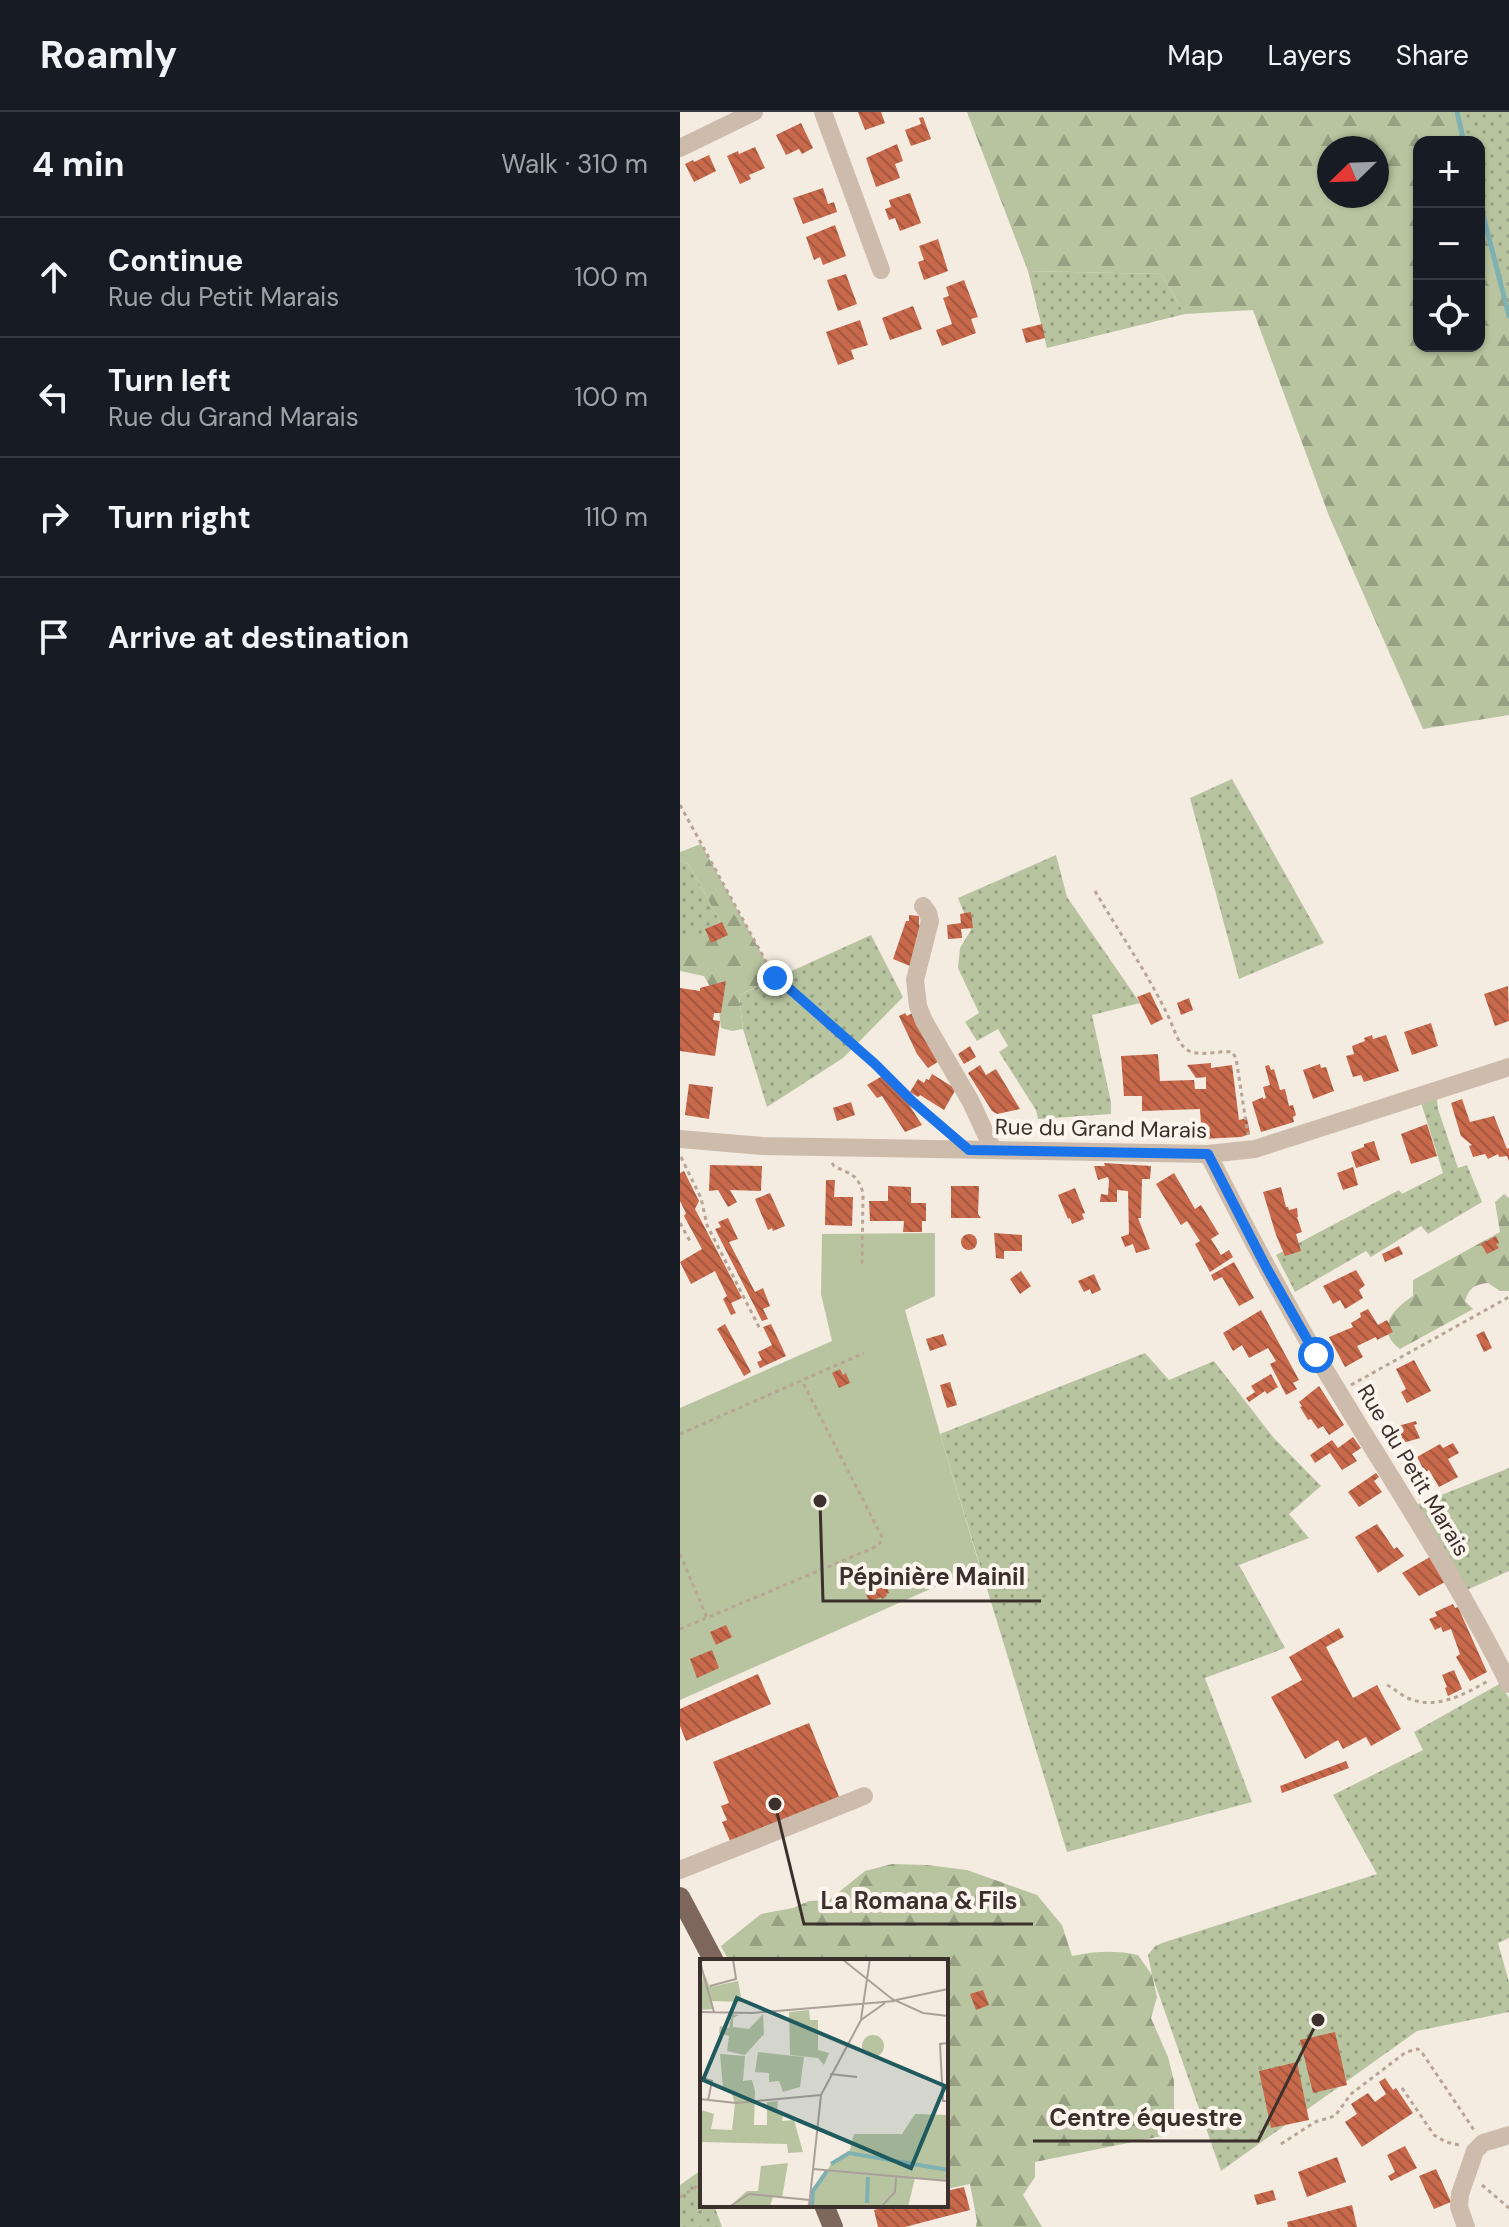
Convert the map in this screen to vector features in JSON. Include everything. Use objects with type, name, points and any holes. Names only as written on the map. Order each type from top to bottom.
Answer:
[{"type":"main road","points":[[680,1897],[713,1959]]},
{"type":"main road","points":[[825,2207],[833,2227]]},
{"type":"street","points":[[680,148],[754,112]]},
{"type":"street","points":[[823,112],[881,270]]},
{"type":"street","points":[[923,906],[930,921],[915,980],[918,1006],[971,1102],[993,1150]]},
{"type":"street","name":"Rue du Grand Marais","points":[[680,1139],[762,1146],[1208,1154],[1255,1149],[1509,1067]]},
{"type":"street","name":"Rue du Petit Marais","points":[[1208,1154],[1266,1267],[1434,1546],[1506,1678]]},
{"type":"street","points":[[680,1870],[864,1796]]},
{"type":"street","points":[[1466,2227],[1459,2207],[1460,2194],[1475,2151],[1481,2145],[1509,2135]]},
{"type":"path","points":[[680,805],[775,978],[969,1150]]},
{"type":"path","points":[[1095,891],[1184,1047],[1197,1053],[1232,1052],[1236,1058],[1248,1134]]},
{"type":"path","points":[[828,1147],[834,1166],[856,1177],[863,1193],[862,1267]]},
{"type":"path","points":[[680,1155],[701,1198],[707,1225],[761,1331]]},
{"type":"path","points":[[680,1223],[691,1243]]},
{"type":"path","points":[[1339,1392],[1509,1297]]},
{"type":"path","points":[[680,1434],[864,1353]]},
{"type":"path","points":[[680,1629],[880,1543],[882,1537],[802,1381]]},
{"type":"path","points":[[680,1554],[707,1618]]},
{"type":"path","points":[[1387,1685],[1409,1698],[1437,1702],[1454,1699],[1506,1678]]},
{"type":"path","points":[[1281,2144],[1315,2122],[1335,2116],[1351,2094],[1406,2052],[1418,2049],[1481,2145]]},
{"type":"path","points":[[1402,2088],[1439,2139],[1481,2145]]},
{"type":"path","points":[[1467,2172],[1509,2208]]},
{"type":"path","points":[[680,2197],[700,2184]]},
{"type":"green space","points":[[967,112],[1457,112],[1463,136],[1413,136],[1413,352],[1485,352],[1485,222],[1509,316],[1509,715],[1423,729],[1329,516],[1253,310],[1185,314],[1161,274],[1028,271]]},
{"type":"green space","points":[[1457,112],[1509,112],[1509,316],[1485,222],[1485,136],[1463,136]]},
{"type":"green space","points":[[1028,271],[1161,274],[1185,314],[1047,348]]},
{"type":"green space","points":[[1232,779],[1324,943],[1239,979],[1190,798]]},
{"type":"green space","points":[[701,844],[775,978],[739,995],[743,1029],[732,1031],[721,1028],[718,1001],[704,976],[680,971],[680,936],[703,936],[720,921],[688,864],[680,860],[680,852]]},
{"type":"green space","points":[[1056,855],[1067,897],[1140,1003],[1092,1015],[1111,1114],[1038,1119],[1036,1110],[999,1052],[1008,1046],[998,1029],[977,1041],[965,1022],[979,1013],[958,968],[960,948],[971,930],[958,898]]},
{"type":"green space","points":[[680,860],[688,864],[720,921],[703,936],[680,936]]},
{"type":"green space","points":[[871,935],[903,997],[843,1058],[767,1107],[743,1029],[739,995]]},
{"type":"green space","points":[[1436,1091],[1438,1109],[1458,1168],[1467,1165],[1482,1202],[1428,1234],[1421,1226],[1371,1257],[1366,1251],[1295,1292],[1276,1255],[1399,1190],[1402,1194],[1443,1173],[1419,1096]]},
{"type":"green space","points":[[1504,1194],[1509,1198],[1509,1291],[1500,1291],[1488,1283],[1476,1286],[1465,1301],[1473,1309],[1400,1349],[1392,1342],[1387,1327],[1393,1313],[1413,1296],[1413,1280],[1500,1232],[1495,1202]]},
{"type":"green space","points":[[935,1233],[935,1296],[905,1310],[980,1567],[680,1700],[680,1408],[832,1341],[821,1294],[822,1234]]},
{"type":"green space","points":[[1145,1353],[1169,1380],[1214,1361],[1273,1437],[1321,1486],[1289,1514],[1309,1538],[1239,1565],[1285,1648],[1205,1678],[1252,1802],[1067,1852],[940,1434]]},
{"type":"green space","points":[[1509,1468],[1509,1571],[1467,1590],[1416,1505]]},
{"type":"green space","points":[[1501,1683],[1509,1699],[1509,1938],[1498,1943],[1509,1982],[1509,2012],[1417,2031],[1221,2171],[1152,1975],[1148,1955],[1155,1946],[1165,1942],[1377,1874],[1333,1795],[1423,1750],[1414,1732]]},
{"type":"green space","points":[[892,1864],[967,1870],[1037,1895],[1062,1925],[1072,1956],[1105,1952],[1138,1955],[1152,1975],[1157,1997],[1151,2018],[1168,2057],[1174,2081],[1174,2123],[1162,2136],[1035,2162],[1035,2177],[1023,2195],[1042,2227],[976,2227],[970,2184],[948,2189],[948,1959],[728,1959],[721,1946],[761,1914],[793,1908],[809,1901],[829,1900],[865,1871]]},
{"type":"green space","points":[[700,2171],[700,2207],[715,2207],[722,2227],[680,2227],[680,2185]]},
{"type":"building","points":[[858,112],[881,112],[885,123],[865,130]]},
{"type":"building","points":[[923,117],[931,139],[911,146],[905,130],[921,124],[919,118]]},
{"type":"building","points":[[801,123],[813,148],[802,154],[799,149],[786,155],[776,135]]},
{"type":"building","points":[[897,144],[903,161],[895,164],[900,178],[876,187],[866,158]]},
{"type":"building","points":[[755,147],[765,168],[749,175],[751,179],[740,184],[727,156]]},
{"type":"building","points":[[709,155],[716,171],[694,182],[685,164]]},
{"type":"building","points":[[823,188],[828,204],[834,202],[837,212],[803,224],[793,198]]},
{"type":"building","points":[[910,193],[921,223],[900,231],[895,218],[889,220],[885,209],[891,207],[889,200]]},
{"type":"building","points":[[835,225],[846,256],[823,265],[820,257],[814,260],[806,237]]},
{"type":"building","points":[[938,239],[948,271],[924,280],[918,262],[924,260],[919,246]]},
{"type":"building","points":[[846,274],[857,304],[838,311],[827,280]]},
{"type":"building","points":[[964,280],[978,317],[971,319],[976,333],[942,346],[936,330],[952,324],[943,298],[949,296],[946,287]]},
{"type":"building","points":[[913,306],[922,329],[890,340],[882,318]]},
{"type":"building","points":[[860,320],[868,345],[851,350],[854,359],[838,365],[826,332]]},
{"type":"building","points":[[1042,324],[1045,338],[1026,343],[1022,329]]},
{"type":"building","points":[[971,912],[973,928],[961,929],[962,938],[948,939],[947,925],[961,923],[960,914]]},
{"type":"building","points":[[909,915],[919,916],[919,925],[923,926],[910,966],[893,959]]},
{"type":"building","points":[[722,922],[728,935],[711,943],[705,929]]},
{"type":"building","points":[[726,981],[721,1013],[714,1013],[713,1020],[720,1021],[715,1056],[680,1051],[680,988],[700,991],[700,988]]},
{"type":"building","points":[[1508,986],[1509,1021],[1495,1026],[1484,994]]},
{"type":"building","points":[[1150,992],[1163,1019],[1151,1025],[1137,997]]},
{"type":"building","points":[[1189,998],[1193,1010],[1181,1015],[1177,1003]]},
{"type":"building","points":[[916,1011],[941,1060],[928,1068],[917,1054],[899,1016]]},
{"type":"building","points":[[1431,1023],[1438,1046],[1412,1055],[1404,1032]]},
{"type":"building","points":[[1372,1035],[1373,1039],[1386,1035],[1399,1071],[1364,1082],[1361,1075],[1353,1077],[1346,1056],[1354,1054],[1352,1046]]},
{"type":"building","points":[[970,1046],[976,1057],[964,1064],[958,1054]]},
{"type":"building","points":[[1158,1054],[1160,1081],[1194,1080],[1195,1089],[1206,1089],[1206,1077],[1196,1078],[1187,1065],[1211,1063],[1211,1068],[1232,1065],[1239,1120],[1247,1118],[1250,1134],[1202,1139],[1200,1109],[1142,1111],[1142,1096],[1124,1096],[1121,1056]]},
{"type":"building","points":[[1320,1064],[1321,1068],[1326,1067],[1334,1091],[1313,1099],[1303,1070]]},
{"type":"building","points":[[980,1065],[986,1075],[996,1069],[1020,1109],[997,1114],[992,1111],[968,1073]]},
{"type":"building","points":[[1269,1065],[1271,1070],[1274,1069],[1280,1090],[1285,1089],[1289,1106],[1293,1105],[1296,1115],[1294,1122],[1261,1132],[1252,1102],[1266,1098],[1263,1087],[1270,1085],[1265,1066]]},
{"type":"building","points":[[932,1074],[956,1089],[944,1110],[910,1092],[918,1079],[924,1083]]},
{"type":"building","points":[[884,1075],[897,1086],[922,1125],[905,1132],[882,1096],[877,1098],[867,1085]]},
{"type":"building","points":[[689,1084],[713,1087],[709,1119],[685,1115]]},
{"type":"building","points":[[1462,1099],[1470,1122],[1494,1116],[1509,1148],[1509,1161],[1507,1156],[1499,1157],[1498,1154],[1488,1159],[1485,1154],[1473,1157],[1469,1146],[1472,1145],[1461,1136],[1451,1103]]},
{"type":"building","points":[[851,1102],[855,1115],[837,1121],[833,1108]]},
{"type":"building","points":[[1427,1124],[1437,1156],[1411,1164],[1401,1134]]},
{"type":"building","points":[[1374,1141],[1380,1160],[1356,1168],[1351,1152]]},
{"type":"building","points":[[1104,1163],[1151,1166],[1150,1179],[1142,1179],[1141,1218],[1138,1218],[1150,1249],[1136,1253],[1133,1244],[1125,1247],[1121,1237],[1129,1234],[1128,1191],[1117,1190],[1117,1202],[1100,1202],[1101,1194],[1108,1195],[1109,1181],[1108,1177],[1098,1180],[1094,1166],[1105,1166]]},
{"type":"building","points":[[710,1165],[762,1166],[761,1191],[730,1190],[737,1202],[728,1207],[718,1190],[709,1191]]},
{"type":"building","points":[[1353,1167],[1358,1185],[1343,1190],[1337,1173]]},
{"type":"building","points":[[684,1171],[699,1201],[695,1209],[742,1298],[731,1303],[736,1313],[731,1315],[723,1299],[727,1296],[715,1271],[691,1284],[680,1262],[702,1249],[684,1216],[686,1213],[680,1201],[680,1173]]},
{"type":"building","points":[[1174,1173],[1195,1209],[1201,1205],[1219,1234],[1211,1239],[1221,1255],[1229,1250],[1233,1257],[1210,1272],[1195,1244],[1200,1241],[1187,1221],[1181,1225],[1156,1184]]},
{"type":"building","points":[[826,1180],[835,1180],[834,1197],[853,1197],[852,1226],[825,1225]]},
{"type":"building","points":[[888,1186],[911,1187],[911,1203],[926,1203],[926,1221],[922,1221],[922,1232],[903,1232],[904,1221],[870,1221],[869,1201],[888,1201]]},
{"type":"building","points":[[951,1186],[979,1186],[978,1214],[981,1218],[951,1218]]},
{"type":"building","points":[[1281,1187],[1286,1207],[1289,1210],[1297,1208],[1302,1232],[1296,1234],[1301,1251],[1285,1256],[1263,1192]]},
{"type":"building","points":[[1075,1188],[1085,1213],[1082,1214],[1084,1219],[1072,1224],[1058,1195]]},
{"type":"building","points":[[770,1193],[785,1226],[773,1231],[772,1228],[768,1230],[755,1199]]},
{"type":"building","points":[[728,1218],[738,1239],[729,1242],[755,1292],[763,1288],[770,1306],[763,1309],[768,1319],[762,1321],[715,1229],[721,1227],[718,1222]]},
{"type":"building","points":[[994,1233],[1022,1235],[1022,1251],[1004,1251],[1004,1259],[996,1258]]},
{"type":"building","points":[[969,1234],[977,1242],[969,1250],[961,1242]]},
{"type":"building","points":[[1496,1236],[1499,1248],[1487,1254],[1481,1244]]},
{"type":"building","points":[[1399,1246],[1403,1254],[1385,1262],[1382,1254]]},
{"type":"building","points":[[1234,1262],[1254,1298],[1239,1306],[1222,1277],[1214,1281],[1211,1275]]},
{"type":"building","points":[[1356,1270],[1365,1285],[1359,1290],[1363,1298],[1345,1309],[1340,1300],[1333,1304],[1323,1286]]},
{"type":"building","points":[[1021,1271],[1031,1286],[1020,1294],[1010,1279]]},
{"type":"building","points":[[1094,1274],[1101,1290],[1092,1294],[1090,1289],[1084,1292],[1078,1281]]},
{"type":"building","points":[[1368,1309],[1378,1325],[1387,1320],[1393,1332],[1357,1346],[1363,1357],[1345,1367],[1329,1337],[1353,1327],[1351,1323]]},
{"type":"building","points":[[1261,1310],[1299,1380],[1293,1383],[1297,1389],[1286,1395],[1270,1364],[1276,1361],[1268,1348],[1249,1358],[1242,1345],[1233,1351],[1223,1333]]},
{"type":"building","points":[[725,1324],[751,1372],[744,1376],[717,1329]]},
{"type":"building","points":[[771,1324],[786,1356],[760,1368],[757,1362],[762,1360],[758,1352],[772,1345],[763,1327]]},
{"type":"building","points":[[1484,1331],[1492,1348],[1484,1352],[1476,1335]]},
{"type":"building","points":[[943,1334],[947,1345],[930,1351],[926,1339]]},
{"type":"building","points":[[1414,1360],[1431,1391],[1407,1403],[1401,1392],[1406,1389],[1396,1369]]},
{"type":"building","points":[[840,1369],[843,1375],[846,1373],[850,1383],[839,1388],[832,1373]]},
{"type":"building","points":[[1271,1374],[1278,1387],[1267,1394],[1265,1391],[1249,1402],[1246,1398],[1255,1392],[1251,1386]]},
{"type":"building","points":[[950,1382],[957,1405],[947,1408],[940,1385]]},
{"type":"building","points":[[1319,1386],[1344,1425],[1329,1435],[1323,1426],[1318,1429],[1311,1419],[1308,1420],[1300,1407],[1299,1402]]},
{"type":"building","points":[[1416,1421],[1414,1425],[1420,1438],[1396,1445],[1387,1429]]},
{"type":"building","points":[[1353,1437],[1361,1448],[1352,1454],[1357,1461],[1342,1470],[1330,1453],[1315,1463],[1310,1455],[1332,1440],[1338,1448]]},
{"type":"building","points":[[1453,1443],[1459,1453],[1448,1459],[1458,1477],[1439,1487],[1429,1470],[1425,1472],[1417,1457],[1440,1444],[1443,1448]]},
{"type":"building","points":[[1376,1473],[1379,1477],[1374,1481],[1382,1492],[1359,1507],[1348,1492]]},
{"type":"building","points":[[1377,1524],[1394,1549],[1397,1547],[1404,1556],[1378,1573],[1355,1537]]},
{"type":"building","points":[[1430,1557],[1445,1582],[1419,1596],[1402,1573]]},
{"type":"building","points":[[886,1585],[887,1596],[869,1602],[866,1594]]},
{"type":"building","points":[[1453,1604],[1455,1608],[1458,1607],[1487,1672],[1470,1681],[1456,1657],[1460,1654],[1451,1629],[1443,1632],[1441,1627],[1435,1630],[1429,1619],[1437,1616],[1435,1612]]},
{"type":"building","points":[[726,1625],[732,1637],[716,1645],[710,1632]]},
{"type":"building","points":[[1339,1628],[1344,1637],[1326,1647],[1353,1698],[1377,1685],[1401,1729],[1371,1746],[1366,1737],[1343,1749],[1338,1740],[1305,1759],[1271,1697],[1302,1680],[1289,1657]]},
{"type":"building","points":[[712,1650],[719,1668],[697,1678],[690,1659]]},
{"type":"building","points":[[1454,1670],[1462,1689],[1448,1696],[1442,1675]]},
{"type":"building","points":[[758,1674],[771,1704],[686,1741],[680,1726],[680,1709]]},
{"type":"building","points":[[809,1723],[840,1799],[731,1843],[722,1822],[727,1820],[721,1806],[729,1803],[713,1762]]},
{"type":"building","points":[[1346,1761],[1349,1768],[1282,1793],[1280,1786]]},
{"type":"building","points":[[983,1990],[989,2005],[976,2010],[970,1994]]},
{"type":"building","points":[[1335,2032],[1347,2085],[1313,2093],[1300,2040]]},
{"type":"building","points":[[1297,2062],[1309,2120],[1271,2128],[1259,2071]]},
{"type":"building","points":[[1385,2078],[1413,2113],[1362,2147],[1345,2122],[1357,2114],[1351,2104],[1368,2093],[1375,2102],[1386,2094],[1379,2082]]},
{"type":"building","points":[[1405,2146],[1417,2168],[1391,2181],[1388,2176],[1395,2172],[1387,2155]]},
{"type":"building","points":[[1337,2157],[1346,2182],[1307,2197],[1298,2172]]},
{"type":"building","points":[[1436,2169],[1451,2202],[1434,2209],[1419,2176]]},
{"type":"building","points":[[964,2187],[970,2210],[905,2227],[878,2227],[874,2210],[885,2207],[948,2207],[948,2191]]},
{"type":"building","points":[[1273,2190],[1276,2200],[1257,2205],[1254,2195]]},
{"type":"building","points":[[1352,2205],[1357,2227],[1288,2227],[1287,2222]]},
{"type":"waterway","points":[[1457,112],[1463,136]]},
{"type":"waterway","points":[[1481,208],[1509,316]]},
{"type":"place","name":"Pépinière Mainil","points":[[820,1501]]},
{"type":"place","name":"La Romana & Fils","points":[[775,1804]]},
{"type":"place","name":"Centre équestre","points":[[1318,2020]]},
{"type":"route","points":[[775,978],[969,1150],[1208,1154],[1316,1355]]}]
